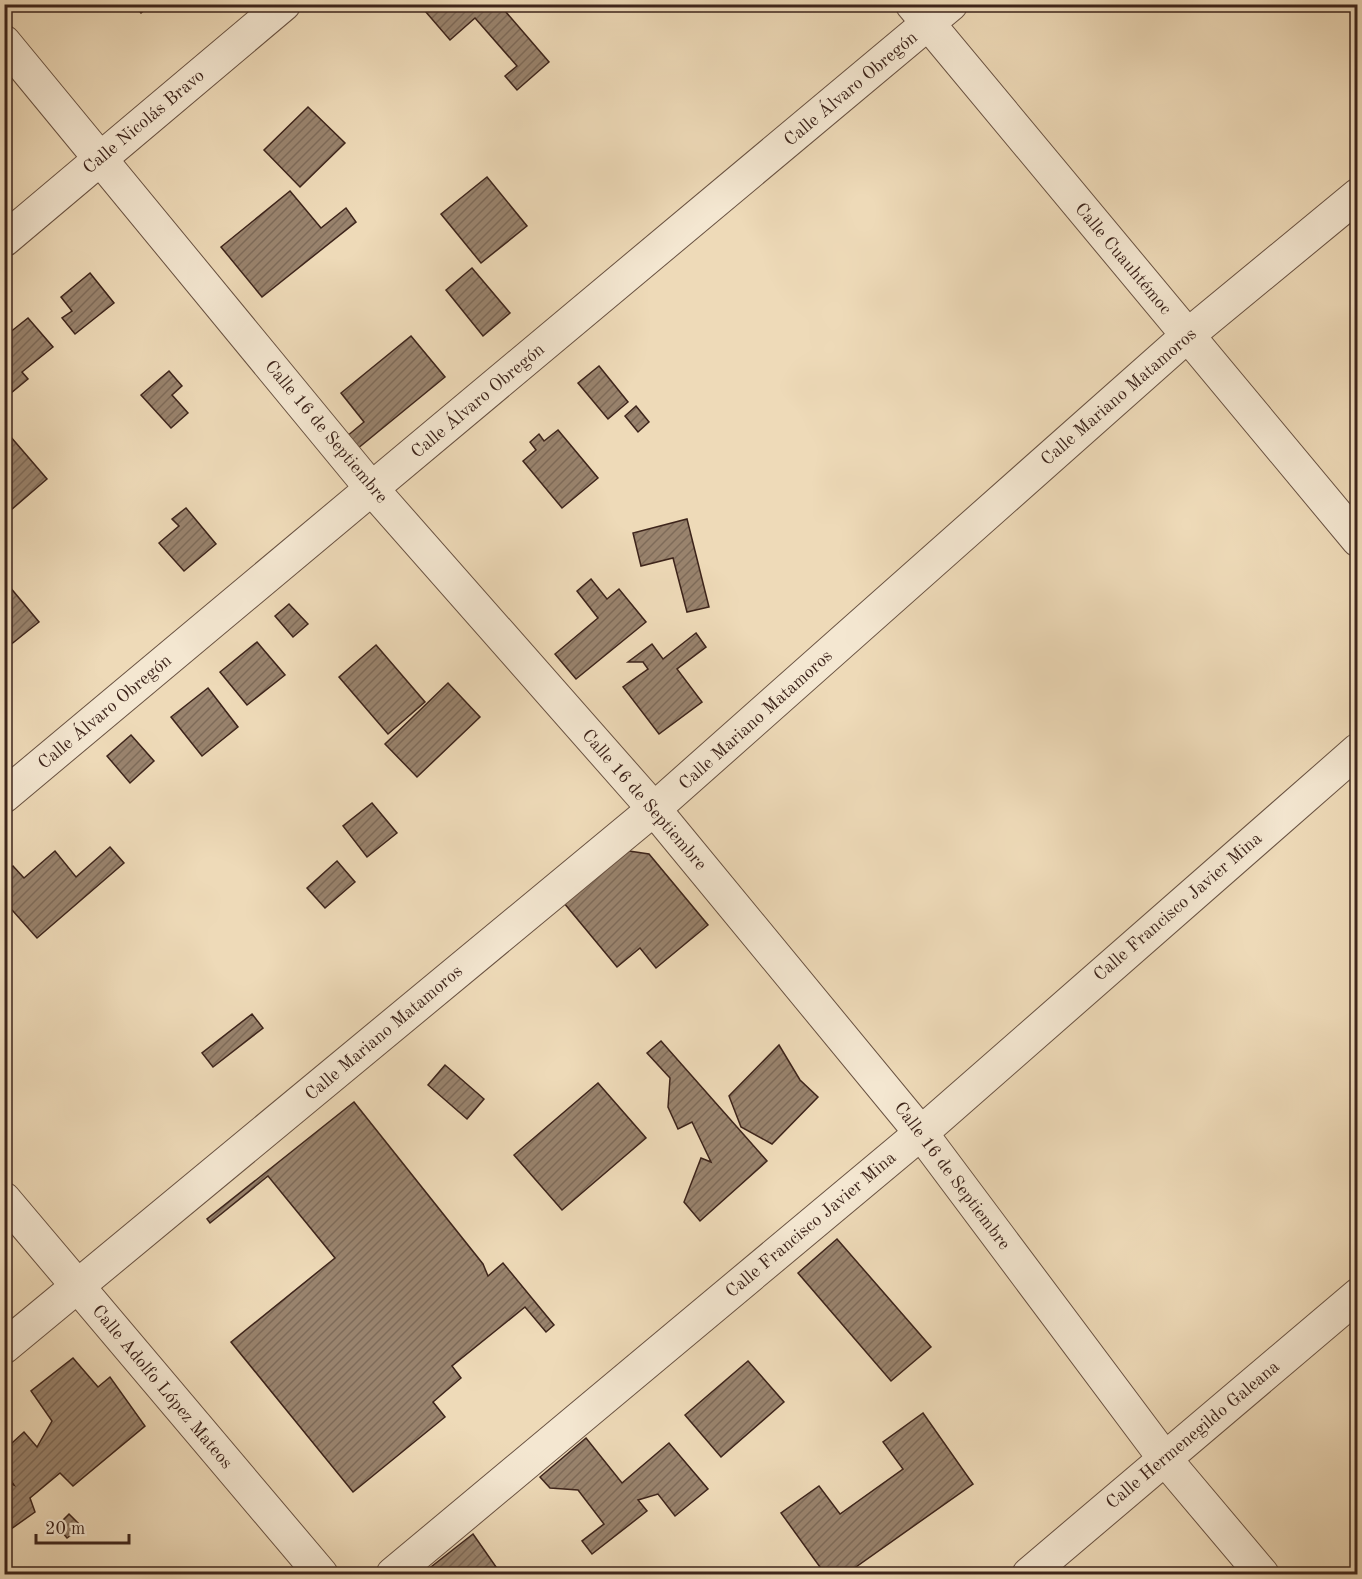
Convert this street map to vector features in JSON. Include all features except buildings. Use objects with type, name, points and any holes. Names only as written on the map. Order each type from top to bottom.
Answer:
[{"type":"street","name":"Calle Nicolás Bravo","points":[[4,240],[284,4]]},
{"type":"street","name":"Calle Cuauhtémoc","points":[[930,11],[1187,336],[1358,540]]},
{"type":"street","name":"Calle Álvaro Obregón","points":[[4,796],[372,489],[930,11]]},
{"type":"street","name":"Calle 16 de Septiembre","points":[[4,42],[372,489],[654,809],[921,1133],[1165,1459],[1262,1575]]},
{"type":"street","name":"Calle Mariano Matamoros","points":[[4,1347],[654,809],[1187,336],[1358,195]]},
{"type":"street","name":"Calle Francisco Javier Mina","points":[[393,1575],[921,1133],[1358,750]]},
{"type":"street","name":"Calle Adolfo López Mateos","points":[[4,1199],[321,1575]]},
{"type":"street","name":"Calle Hermenegildo Galeana","points":[[1029,1575],[1358,1295]]}]
